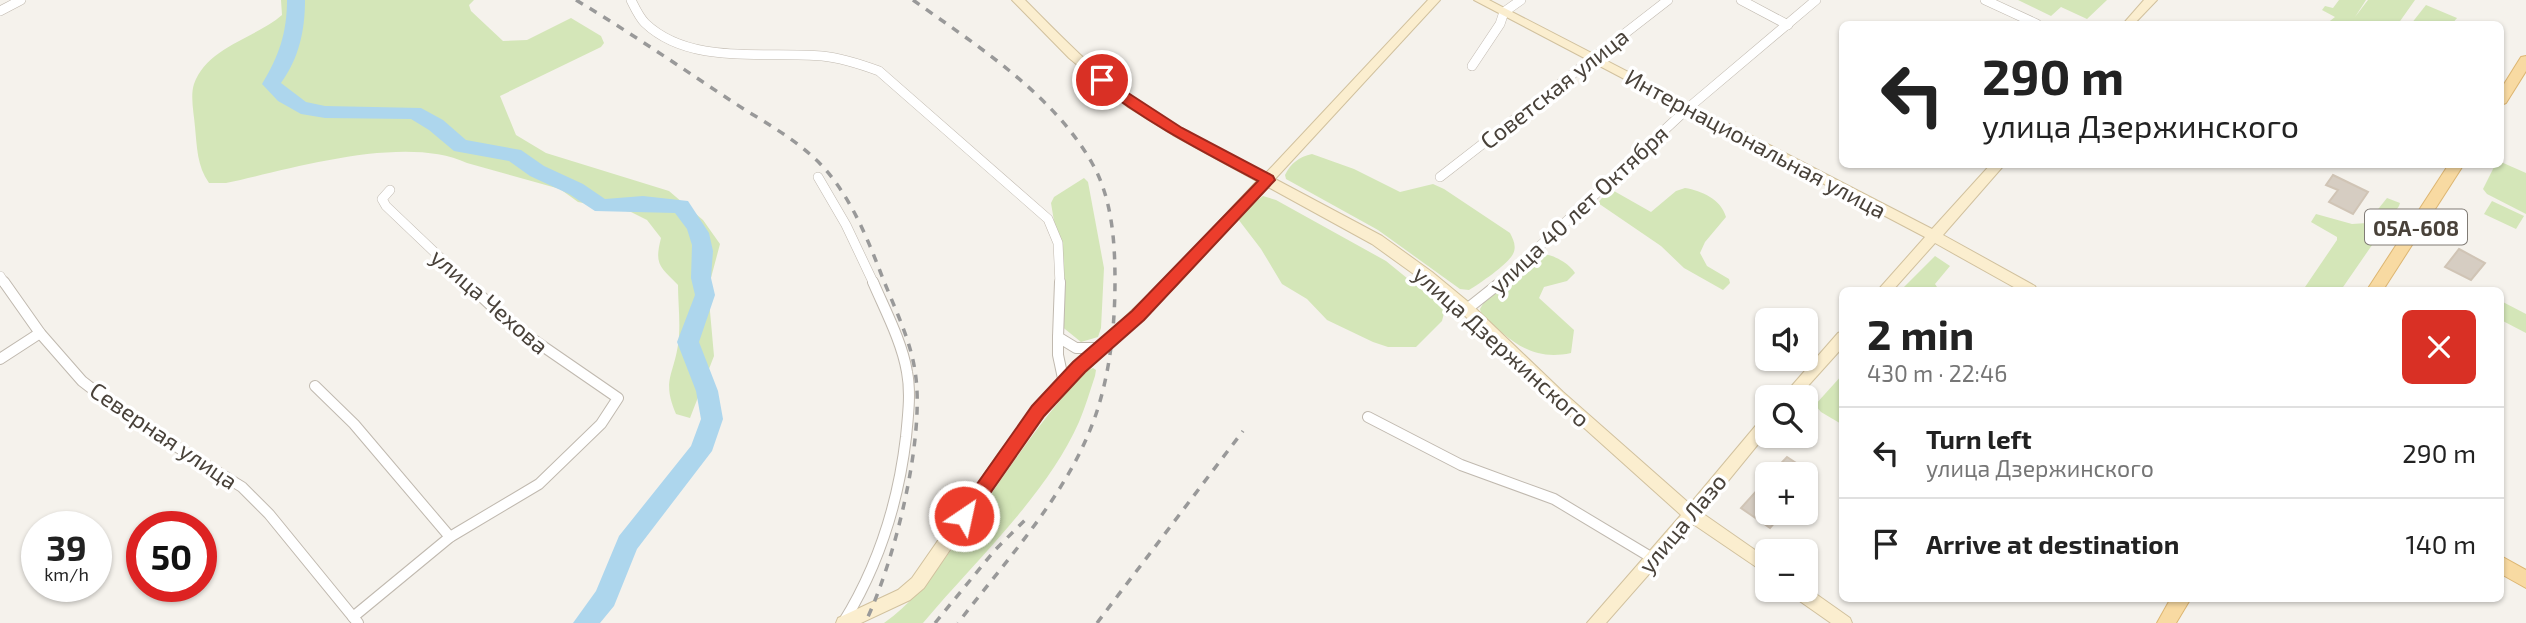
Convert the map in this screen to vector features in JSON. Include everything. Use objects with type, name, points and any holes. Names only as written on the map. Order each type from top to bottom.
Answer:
[{"type":"main road","name":"улица Дзержинского","points":[[1018,0],[1073,55],[1132,104],[1177,132],[1386,246],[1467,309],[1691,514],[1755,559]]},
{"type":"main road","points":[[844,623],[904,595],[918,583],[1038,411],[1064,383],[1138,316],[1434,0]]},
{"type":"main road","name":"Интернациональная улица","points":[[1480,0],[1934,236],[2025,287]]},
{"type":"main road","points":[[2131,21],[2151,0]]},
{"type":"main road","points":[[2504,95],[2526,60]]},
{"type":"main road","points":[[1888,287],[1995,168]]},
{"type":"main road","name":"05А-608","points":[[2377,287],[2454,168]]},
{"type":"main road","points":[[1800,385],[1839,341]]},
{"type":"main road","name":"улица Лазо","points":[[1595,623],[1654,559],[1755,437]]},
{"type":"main road","points":[[2504,567],[2526,579]]},
{"type":"main road","points":[[1814,602],[1844,623]]},
{"type":"main road","points":[[2166,623],[2179,602]]},
{"type":"street","points":[[0,11],[21,0]]},
{"type":"street","points":[[631,0],[643,22],[681,44],[750,54],[832,57],[871,66],[1032,202],[1053,225],[1058,237],[1058,355],[1064,383]]},
{"type":"street","points":[[1472,66],[1500,24],[1504,12],[1521,0]]},
{"type":"street","name":"Советская улица","points":[[1440,177],[1668,0]]},
{"type":"street","points":[[1741,0],[1788,25]]},
{"type":"street","name":"улица 40 лет Октября","points":[[1467,309],[1508,276],[1687,108],[1816,0]]},
{"type":"street","points":[[1984,0],[2030,21]]},
{"type":"street","points":[[818,177],[845,219],[872,275],[907,371],[909,385],[906,436],[893,518],[873,572],[844,623]]},
{"type":"street","name":"улица Чехова","points":[[390,190],[382,199],[386,206],[512,326],[618,398],[601,424],[539,484],[450,537]]},
{"type":"street","name":"Северная улица","points":[[0,276],[62,360],[103,399],[242,487],[269,514],[356,620]]},
{"type":"street","points":[[0,359],[40,333]]},
{"type":"street","points":[[1058,337],[1076,348],[1102,348]]},
{"type":"street","points":[[315,386],[354,424],[450,537],[356,620]]},
{"type":"street","points":[[1368,417],[1461,465],[1554,499],[1654,559]]},
{"type":"green space","points":[[281,0],[474,0],[469,5],[471,11],[503,41],[527,40],[571,18],[601,36],[604,43],[601,47],[500,96],[516,135],[546,153],[669,191],[703,220],[720,244],[708,289],[714,356],[690,418],[676,414],[669,386],[679,338],[678,285],[660,264],[658,254],[661,238],[647,220],[631,212],[578,202],[560,189],[441,155],[412,152],[348,157],[226,183],[209,183],[202,170],[197,149],[192,99],[194,84],[200,71],[221,52],[282,15]]},
{"type":"green space","points":[[2018,0],[2107,0],[2087,19],[2061,7],[2051,16]]},
{"type":"green space","points":[[2339,0],[2366,0],[2355,17],[2368,0],[2415,0],[2400,21],[2330,21],[2335,17],[2322,10],[2325,6],[2333,8]]},
{"type":"green space","points":[[2426,5],[2457,18],[2454,21],[2413,21]]},
{"type":"green space","points":[[1312,154],[1354,169],[1400,192],[1433,184],[1444,189],[1510,233],[1515,245],[1513,254],[1499,269],[1474,287],[1469,290],[1460,289],[1378,230],[1286,179],[1285,175],[1293,164]]},
{"type":"green space","points":[[2504,163],[2526,173],[2526,214],[2487,194],[2483,189],[2494,168],[2504,168]]},
{"type":"green space","points":[[1084,178],[1088,182],[1104,268],[1101,328],[1098,337],[1081,342],[1060,325],[1060,257],[1051,203],[1054,197]]},
{"type":"green space","points":[[1685,188],[1710,197],[1724,211],[1726,217],[1705,242],[1700,253],[1707,266],[1729,279],[1730,283],[1723,290],[1684,268],[1661,246],[1598,203],[1605,194],[1614,191],[1651,212],[1676,191]]},
{"type":"green space","points":[[1263,196],[1276,200],[1386,261],[1445,309],[1442,321],[1416,347],[1388,347],[1327,320],[1307,299],[1282,284],[1261,249],[1238,219],[1242,212]]},
{"type":"green space","points":[[2387,198],[2400,203],[2343,287],[2305,287],[2337,240],[2337,237],[2311,222],[2316,214],[2352,224],[2367,223]]},
{"type":"green space","points":[[2492,201],[2524,216],[2516,229],[2484,214]]},
{"type":"green space","points":[[1542,254],[1561,260],[1575,273],[1567,281],[1544,287],[1539,298],[1574,330],[1571,353],[1556,355],[1532,351],[1511,339],[1481,313],[1484,302]]},
{"type":"green space","points":[[1935,256],[1950,266],[1935,284],[1937,287],[1904,287]]},
{"type":"green space","points":[[2504,303],[2526,314],[2526,333],[2504,322]]},
{"type":"green space","points":[[1093,368],[1096,370],[1095,376],[1079,422],[1065,449],[1029,502],[923,623],[884,623],[902,609],[925,584],[1047,416],[1076,380]]},
{"type":"green space","points":[[1839,378],[1839,423],[1821,412],[1818,402]]},
{"type":"building","points":[[2333,175],[2368,192],[2353,214],[2329,202],[2338,190],[2326,185]]},
{"type":"building","points":[[2459,249],[2485,263],[2471,280],[2445,267]]},
{"type":"building","points":[[1787,457],[1795,462],[1782,462]]},
{"type":"building","points":[[1755,492],[1755,518],[1741,508]]},
{"type":"waterway","points":[[296,0],[292,44],[284,64],[271,84],[301,108],[325,112],[414,113],[436,125],[461,146],[514,155],[537,171],[576,189],[602,206],[643,203],[681,206],[699,233],[703,258],[701,278],[705,295],[688,342],[707,391],[712,419],[701,451],[627,543],[605,598],[585,623]]},
{"type":"railway","points":[[576,0],[805,150],[834,181],[863,231],[909,346],[915,371],[917,398],[916,430],[905,500],[887,568],[865,623]]},
{"type":"railway","points":[[913,0],[1012,72],[1076,138],[1099,176],[1108,205],[1114,251],[1111,350],[1095,417],[1069,473],[1053,499],[958,623]]},
{"type":"railway","points":[[1097,623],[1243,431]]},
{"type":"railway","points":[[935,623],[995,550],[1027,518]]},
{"type":"route","points":[[964,516],[1038,411],[1079,367],[1138,316],[1268,180],[1177,132],[1132,104],[1102,80]]}]
